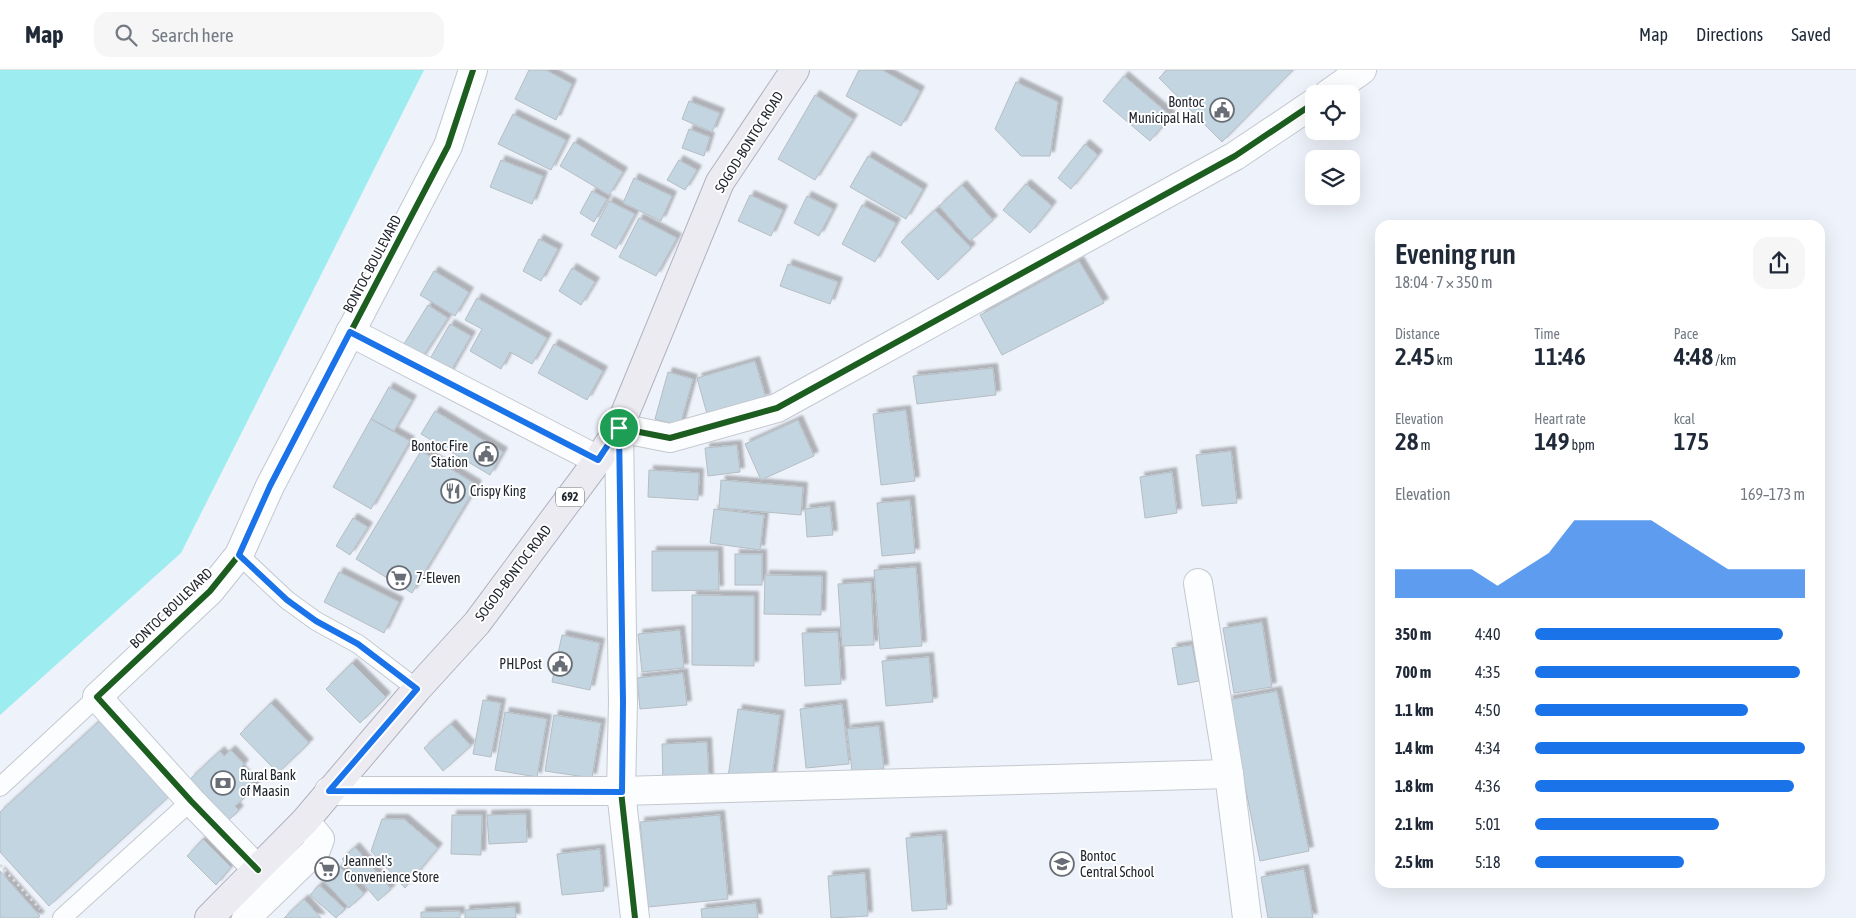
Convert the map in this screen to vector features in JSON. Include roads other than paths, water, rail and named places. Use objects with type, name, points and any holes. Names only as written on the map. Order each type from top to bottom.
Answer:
[{"type":"main road","name":"SOGOD-BONTOC ROAD","points":[[209,918],[306,821],[329,791],[417,689],[477,623],[598,460],[619,428],[720,182],[795,70]]},
{"type":"street","name":"BONTOC BOULEVARD","points":[[97,697],[210,592],[239,555],[270,486],[448,146],[473,70]]},
{"type":"street","points":[[1341,85],[1362,70]]},
{"type":"street","points":[[635,918],[622,792],[623,702],[619,428],[670,438],[777,408],[1234,156],[1305,109]]},
{"type":"street","points":[[350,332],[598,460]]},
{"type":"street","points":[[1198,583],[1229,774],[1248,918]]},
{"type":"street","points":[[97,697],[191,801],[258,870]]},
{"type":"street","points":[[329,791],[622,792],[1229,774]]},
{"type":"street","points":[[246,918],[316,850],[320,839],[306,821]]},
{"type":"lane","points":[[239,555],[287,600],[316,621],[358,644],[417,689]]},
{"type":"lane","points":[[0,787],[97,697]]},
{"type":"lane","points":[[62,918],[191,801]]},
{"type":"water","points":[[0,70],[424,70],[181,553],[0,715]]},
{"type":"place","name":"Bontoc Municipal Hall","points":[[1222,110]]},
{"type":"place","name":"Bontoc Fire Station","points":[[486,454]]},
{"type":"place","name":"Crispy King","points":[[453,491]]},
{"type":"place","name":"7-Eleven","points":[[399,578]]},
{"type":"place","name":"PHLPost","points":[[560,664]]},
{"type":"place","name":"Rural Bank of Maasin","points":[[223,783]]},
{"type":"place","name":"Bontoc Central School","points":[[1062,864]]},
{"type":"place","name":"Jeannel's Convenience Store","points":[[327,869]]}]
